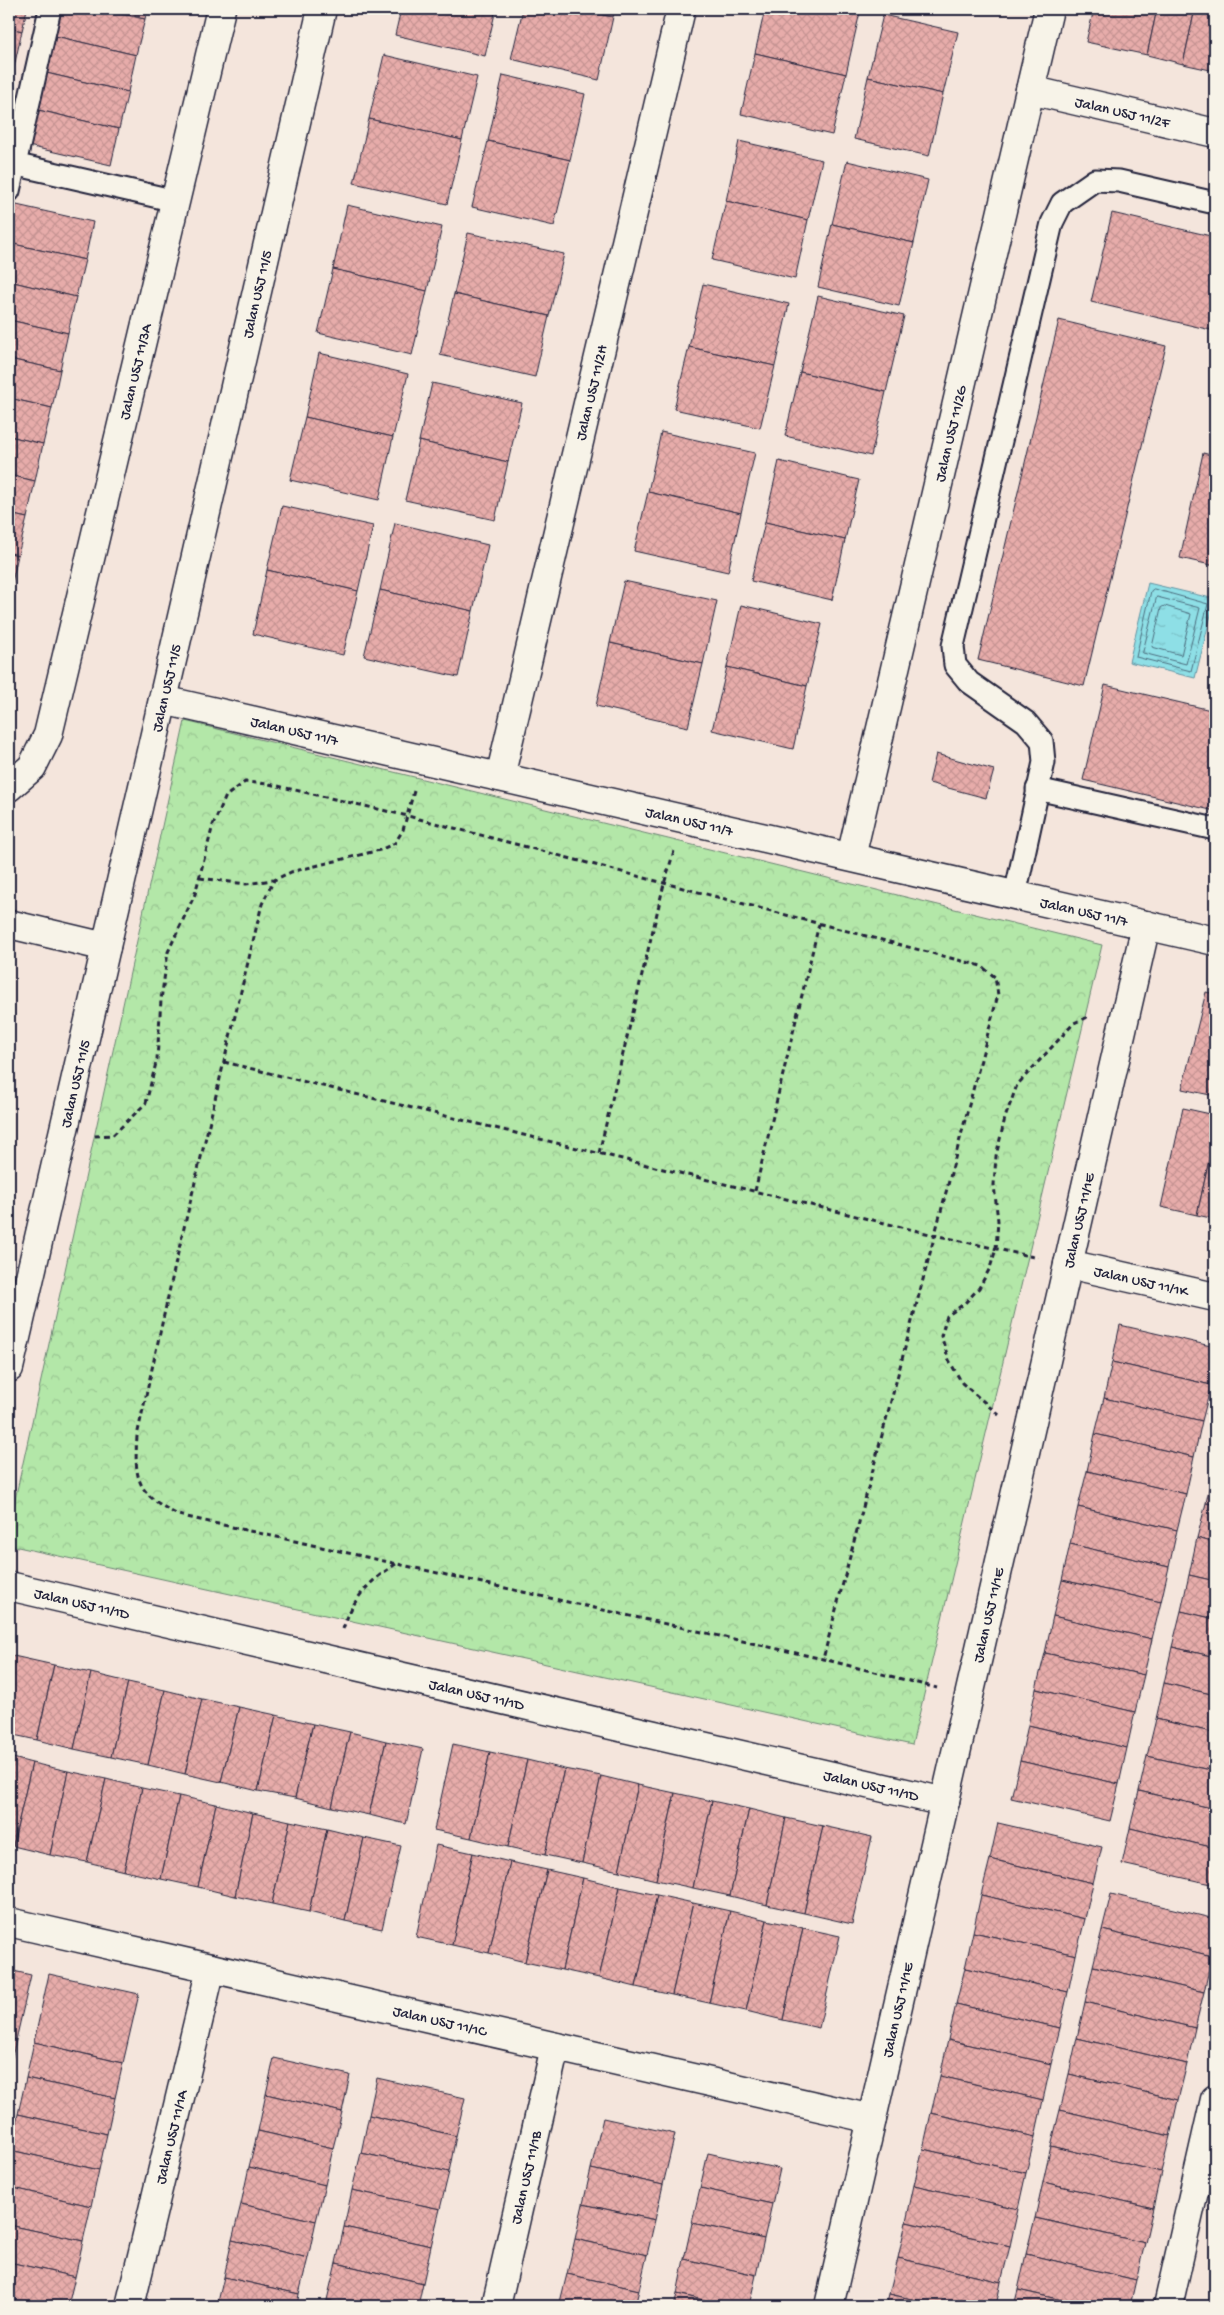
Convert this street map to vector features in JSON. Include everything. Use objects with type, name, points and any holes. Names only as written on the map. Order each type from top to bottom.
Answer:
[{"type":"street","name":"Jalan USJ 11/3A","points":[[9,787],[32,767],[48,735],[221,9]]},
{"type":"street","name":"Jalan USJ 11/5","points":[[9,1368],[322,9]]},
{"type":"street","name":"Jalan USJ 11/2H","points":[[500,777],[681,9]]},
{"type":"street","name":"Jalan USJ 11/2G","points":[[851,857],[1049,9]]},
{"type":"street","name":"Jalan USJ 11/2F","points":[[1030,90],[1215,133]]},
{"type":"street","name":"Jalan USJ 11/7","points":[[163,700],[1215,941]]},
{"type":"street","points":[[9,924],[106,947]]},
{"type":"street","name":"Jalan USJ 11/1E","points":[[829,2306],[1146,925]]},
{"type":"street","name":"Jalan USJ 11/1K","points":[[1068,1264],[1215,1298]]},
{"type":"street","name":"Jalan USJ 11/1D","points":[[9,1586],[944,1802]]},
{"type":"street","name":"Jalan USJ 11/1C","points":[[9,1922],[872,2119]]},
{"type":"street","name":"Jalan USJ 11/1A","points":[[130,2306],[210,1968]]},
{"type":"street","name":"Jalan USJ 11/1B","points":[[496,2306],[555,2047]]},
{"type":"street","points":[[1168,2306],[1215,2099]]},
{"type":"lane","points":[[9,191],[12,163],[50,9]]},
{"type":"lane","points":[[12,163],[176,201]]},
{"type":"lane","points":[[1015,895],[1044,762],[1042,741],[1026,722],[969,682],[955,665],[953,646],[1052,223],[1062,203],[1095,180],[1119,181],[1215,202]]},
{"type":"lane","points":[[1037,789],[1215,828]]},
{"type":"path","points":[[200,878],[246,884],[274,880],[291,872],[380,850],[395,843],[408,816],[421,759]]},
{"type":"path","points":[[93,1136],[113,1135],[146,1104],[157,1059],[161,1000],[168,952],[195,894],[213,825],[226,796],[245,782],[269,784],[408,816],[981,966],[995,977],[998,995],[823,1659]]},
{"type":"path","points":[[598,1153],[664,884],[684,819]]},
{"type":"path","points":[[274,880],[262,904],[137,1436],[136,1458],[141,1486],[157,1504],[178,1515],[823,1659],[969,1696]]},
{"type":"path","points":[[755,1191],[820,924]]},
{"type":"path","points":[[1027,1441],[962,1383],[949,1360],[941,1336],[947,1316],[965,1303],[979,1288],[990,1268],[996,1250],[998,1221],[994,1185],[996,1156],[1005,1118],[1017,1085],[1074,1023],[1128,1001]]},
{"type":"path","points":[[224,1062],[996,1250],[1068,1264]]},
{"type":"path","points":[[332,1661],[349,1609],[373,1579],[396,1564]]},
{"type":"green space","points":[[185,721],[1102,945],[912,1745],[9,1545],[9,1527]]},
{"type":"water","points":[[1148,583],[1215,599],[1195,678],[1129,662]]},
{"type":"building","points":[[9,9],[27,9],[22,31],[9,28]]},
{"type":"building","points":[[57,9],[101,9],[145,19],[136,55],[51,35]]},
{"type":"building","points":[[101,9],[147,9],[145,19]]},
{"type":"building","points":[[401,9],[496,9],[485,56],[395,35]]},
{"type":"building","points":[[523,9],[576,9],[613,17],[599,80],[511,59]]},
{"type":"building","points":[[576,9],[615,9],[613,17]]},
{"type":"building","points":[[765,9],[846,9],[860,12],[846,74],[755,53]]},
{"type":"building","points":[[1094,9],[1157,9],[1147,55],[1086,42]]},
{"type":"building","points":[[1157,9],[1195,9],[1183,64],[1147,55]]},
{"type":"building","points":[[1195,9],[1215,9],[1215,71],[1183,64]]},
{"type":"building","points":[[883,15],[958,32],[943,94],[868,77]]},
{"type":"building","points":[[9,28],[22,31],[14,67],[9,66]]},
{"type":"building","points":[[51,35],[136,55],[128,92],[42,72]]},
{"type":"building","points":[[755,53],[846,74],[832,135],[741,114]]},
{"type":"building","points":[[384,55],[477,77],[462,140],[369,119]]},
{"type":"building","points":[[42,72],[128,92],[119,129],[34,109]]},
{"type":"building","points":[[503,75],[585,94],[570,160],[488,141]]},
{"type":"building","points":[[868,77],[943,94],[929,156],[854,139]]},
{"type":"building","points":[[34,109],[119,129],[111,165],[24,145]]},
{"type":"building","points":[[369,119],[462,140],[447,204],[354,183]]},
{"type":"building","points":[[488,141],[570,160],[554,226],[472,207]]},
{"type":"building","points":[[739,141],[822,160],[808,220],[726,201]]},
{"type":"building","points":[[847,161],[928,180],[914,243],[832,224]]},
{"type":"building","points":[[726,201],[808,220],[795,279],[712,260]]},
{"type":"building","points":[[12,204],[93,222],[85,260],[9,243],[9,217]]},
{"type":"building","points":[[347,205],[442,227],[427,291],[333,269]]},
{"type":"building","points":[[1112,213],[1215,237],[1215,331],[1091,302]]},
{"type":"building","points":[[832,224],[914,243],[899,306],[818,287]]},
{"type":"building","points":[[468,233],[564,254],[549,316],[454,294]]},
{"type":"building","points":[[9,243],[85,260],[76,297],[9,281]]},
{"type":"building","points":[[333,269],[427,291],[412,355],[318,333]]},
{"type":"building","points":[[9,281],[76,297],[68,333],[9,320]]},
{"type":"building","points":[[703,284],[789,304],[775,366],[689,347]]},
{"type":"building","points":[[454,294],[549,316],[535,377],[440,355]]},
{"type":"building","points":[[818,296],[904,316],[886,392],[800,372]]},
{"type":"building","points":[[9,320],[68,333],[60,370],[9,359]]},
{"type":"building","points":[[1059,320],[1166,346],[1084,686],[978,660]]},
{"type":"building","points":[[689,347],[775,366],[760,428],[674,409]]},
{"type":"building","points":[[319,353],[408,374],[393,437],[305,417]]},
{"type":"building","points":[[9,359],[60,370],[52,408],[9,398]]},
{"type":"building","points":[[800,372],[886,392],[871,456],[785,436]]},
{"type":"building","points":[[432,383],[522,403],[508,462],[419,441]]},
{"type":"building","points":[[9,398],[52,408],[43,444],[9,436]]},
{"type":"building","points":[[305,417],[393,437],[379,500],[290,480]]},
{"type":"building","points":[[661,432],[755,453],[741,513],[648,492]]},
{"type":"building","points":[[9,436],[43,444],[35,481],[9,475]]},
{"type":"building","points":[[419,441],[508,462],[495,520],[405,500]]},
{"type":"building","points":[[1203,453],[1215,456],[1215,566],[1180,558]]},
{"type":"building","points":[[779,461],[859,480],[845,540],[765,522]]},
{"type":"building","points":[[9,475],[35,481],[27,518],[9,514]]},
{"type":"building","points":[[648,492],[741,513],[728,572],[634,551]]},
{"type":"building","points":[[282,506],[373,526],[358,591],[267,570]]},
{"type":"building","points":[[9,514],[27,518],[18,555],[9,553]]},
{"type":"building","points":[[765,522],[845,540],[832,600],[751,581]]},
{"type":"building","points":[[395,523],[488,545],[473,611],[380,590]]},
{"type":"building","points":[[9,553],[18,555],[10,592],[9,592]]},
{"type":"building","points":[[267,570],[358,591],[343,655],[253,634]]},
{"type":"building","points":[[624,581],[717,601],[703,664],[610,643]]},
{"type":"building","points":[[380,590],[473,611],[458,677],[364,656]]},
{"type":"building","points":[[741,605],[822,624],[807,686],[727,667]]},
{"type":"building","points":[[610,643],[703,664],[688,727],[596,706]]},
{"type":"building","points":[[727,667],[807,686],[793,749],[712,730]]},
{"type":"building","points":[[1105,685],[1215,711],[1215,811],[1083,780]]},
{"type":"building","points":[[936,754],[994,770],[986,798],[929,783]]},
{"type":"building","points":[[1206,992],[1215,994],[1215,1096],[1182,1089]]},
{"type":"building","points":[[1183,1108],[1215,1115],[1215,1133],[1197,1215],[1161,1207]]},
{"type":"building","points":[[1215,1133],[1215,1219],[1197,1215]]},
{"type":"building","points":[[1120,1325],[1215,1347],[1215,1365],[1211,1385],[1112,1362]]},
{"type":"building","points":[[1112,1362],[1211,1385],[1202,1421],[1104,1398]]},
{"type":"building","points":[[1104,1398],[1202,1421],[1194,1457],[1095,1434]]},
{"type":"building","points":[[1095,1434],[1194,1457],[1186,1494],[1087,1471]]},
{"type":"building","points":[[1215,1466],[1215,1505],[1206,1503]]},
{"type":"building","points":[[1087,1471],[1186,1494],[1177,1530],[1078,1507]]},
{"type":"building","points":[[1206,1503],[1215,1505],[1215,1543],[1197,1538]]},
{"type":"building","points":[[1078,1507],[1177,1530],[1169,1567],[1070,1544]]},
{"type":"building","points":[[1197,1538],[1215,1543],[1215,1581],[1189,1575]]},
{"type":"building","points":[[1070,1544],[1169,1567],[1161,1602],[1062,1580]]},
{"type":"building","points":[[1189,1575],[1215,1581],[1215,1619],[1181,1611]]},
{"type":"building","points":[[1062,1580],[1161,1602],[1152,1639],[1053,1616]]},
{"type":"building","points":[[1181,1611],[1215,1619],[1215,1657],[1172,1647]]},
{"type":"building","points":[[1053,1616],[1152,1639],[1144,1675],[1045,1653]]},
{"type":"building","points":[[1172,1647],[1215,1657],[1215,1695],[1164,1683]]},
{"type":"building","points":[[1045,1653],[1144,1675],[1135,1712],[1036,1689]]},
{"type":"building","points":[[9,1655],[54,1665],[37,1740],[9,1734]]},
{"type":"building","points":[[54,1665],[91,1673],[74,1749],[37,1740]]},
{"type":"building","points":[[91,1673],[128,1682],[111,1757],[74,1749]]},
{"type":"building","points":[[128,1682],[165,1690],[148,1765],[111,1757]]},
{"type":"building","points":[[1164,1683],[1215,1695],[1215,1733],[1156,1719]]},
{"type":"building","points":[[1036,1689],[1135,1712],[1127,1748],[1028,1725]]},
{"type":"building","points":[[165,1690],[202,1699],[185,1774],[148,1765]]},
{"type":"building","points":[[202,1699],[239,1707],[221,1782],[185,1774]]},
{"type":"building","points":[[239,1707],[276,1715],[258,1791],[221,1782]]},
{"type":"building","points":[[276,1715],[313,1724],[295,1798],[258,1791]]},
{"type":"building","points":[[1156,1719],[1215,1733],[1215,1771],[1147,1756]]},
{"type":"building","points":[[313,1724],[350,1732],[332,1807],[295,1798]]},
{"type":"building","points":[[1028,1725],[1127,1748],[1119,1784],[1020,1761]]},
{"type":"building","points":[[350,1732],[386,1741],[369,1815],[332,1807]]},
{"type":"building","points":[[386,1741],[423,1749],[406,1824],[369,1815]]},
{"type":"building","points":[[453,1744],[490,1752],[471,1838],[434,1830]]},
{"type":"building","points":[[490,1752],[527,1760],[508,1847],[471,1838]]},
{"type":"building","points":[[1147,1756],[1215,1771],[1215,1809],[1139,1791]]},
{"type":"building","points":[[9,1757],[32,1763],[13,1846],[9,1845]]},
{"type":"building","points":[[527,1760],[564,1769],[545,1855],[508,1847]]},
{"type":"building","points":[[1020,1761],[1119,1784],[1110,1821],[1011,1798]]},
{"type":"building","points":[[32,1763],[68,1771],[50,1855],[13,1846]]},
{"type":"building","points":[[564,1769],[601,1776],[582,1863],[545,1855]]},
{"type":"building","points":[[68,1771],[106,1779],[87,1862],[50,1855]]},
{"type":"building","points":[[601,1776],[638,1785],[619,1871],[582,1863]]},
{"type":"building","points":[[106,1779],[142,1788],[124,1871],[87,1862]]},
{"type":"building","points":[[638,1785],[675,1793],[656,1880],[619,1871]]},
{"type":"building","points":[[142,1788],[179,1796],[161,1879],[124,1871]]},
{"type":"building","points":[[1139,1791],[1215,1809],[1215,1848],[1130,1828]]},
{"type":"building","points":[[675,1793],[712,1801],[693,1888],[656,1880]]},
{"type":"building","points":[[179,1796],[216,1804],[198,1887],[161,1879]]},
{"type":"building","points":[[712,1801],[749,1809],[730,1896],[693,1888]]},
{"type":"building","points":[[216,1804],[253,1813],[235,1896],[198,1887]]},
{"type":"building","points":[[749,1809],[786,1818],[767,1905],[730,1896]]},
{"type":"building","points":[[253,1813],[290,1821],[272,1904],[235,1896]]},
{"type":"building","points":[[786,1818],[823,1826],[804,1913],[767,1905]]},
{"type":"building","points":[[290,1821],[327,1829],[309,1912],[272,1904]]},
{"type":"building","points":[[998,1823],[1102,1847],[1093,1883],[990,1859]]},
{"type":"building","points":[[823,1826],[872,1837],[852,1924],[804,1913]]},
{"type":"building","points":[[1130,1828],[1215,1848],[1215,1885],[1122,1864]]},
{"type":"building","points":[[327,1829],[364,1838],[345,1921],[309,1912]]},
{"type":"building","points":[[364,1838],[401,1846],[382,1929],[345,1921]]},
{"type":"building","points":[[436,1845],[473,1853],[452,1945],[416,1937]]},
{"type":"building","points":[[473,1853],[510,1862],[489,1953],[452,1945]]},
{"type":"building","points":[[990,1859],[1093,1883],[1085,1919],[981,1895]]},
{"type":"building","points":[[510,1862],[547,1870],[525,1962],[489,1953]]},
{"type":"building","points":[[547,1870],[583,1878],[562,1970],[525,1962]]},
{"type":"building","points":[[583,1878],[620,1887],[599,1978],[562,1970]]},
{"type":"building","points":[[620,1887],[657,1895],[636,1987],[599,1978]]},
{"type":"building","points":[[1111,1894],[1215,1919],[1215,1941],[1212,1956],[1102,1930]]},
{"type":"building","points":[[657,1895],[693,1903],[672,1995],[636,1987]]},
{"type":"building","points":[[981,1895],[1085,1919],[1076,1955],[973,1932]]},
{"type":"building","points":[[693,1903],[730,1911],[709,2003],[672,1995]]},
{"type":"building","points":[[730,1911],[767,1920],[746,2011],[709,2003]]},
{"type":"building","points":[[767,1920],[803,1928],[783,2020],[746,2011]]},
{"type":"building","points":[[803,1928],[840,1936],[819,2028],[783,2020]]},
{"type":"building","points":[[1102,1930],[1212,1956],[1204,1992],[1093,1966]]},
{"type":"building","points":[[973,1932],[1076,1955],[1068,1992],[965,1968]]},
{"type":"building","points":[[1093,1966],[1204,1992],[1195,2028],[1085,2002]]},
{"type":"building","points":[[965,1968],[1068,1992],[1060,2028],[956,2004]]},
{"type":"building","points":[[9,1970],[31,1975],[16,2040],[9,2038]]},
{"type":"building","points":[[49,1974],[139,1994],[123,2063],[34,2042]]},
{"type":"building","points":[[1085,2002],[1195,2028],[1187,2064],[1077,2038]]},
{"type":"building","points":[[956,2004],[1060,2028],[1051,2064],[948,2040]]},
{"type":"building","points":[[9,2038],[16,2040],[9,2069]]},
{"type":"building","points":[[1077,2038],[1187,2064],[1178,2100],[1069,2074]]},
{"type":"building","points":[[948,2040],[1051,2064],[1043,2100],[940,2076]]},
{"type":"building","points":[[34,2042],[123,2063],[115,2098],[26,2078]]},
{"type":"building","points":[[274,2058],[350,2075],[342,2112],[266,2094]]},
{"type":"building","points":[[1069,2074],[1178,2100],[1170,2136],[1060,2110]]},
{"type":"building","points":[[940,2076],[1043,2100],[1035,2137],[931,2113]]},
{"type":"building","points":[[26,2078],[115,2098],[107,2134],[18,2114]]},
{"type":"building","points":[[377,2078],[465,2098],[456,2136],[369,2115]]},
{"type":"building","points":[[266,2094],[342,2112],[333,2148],[258,2131]]},
{"type":"building","points":[[1060,2110],[1170,2136],[1161,2172],[1051,2146]]},
{"type":"building","points":[[931,2113],[1035,2137],[1026,2173],[923,2149]]},
{"type":"building","points":[[18,2114],[107,2134],[99,2170],[10,2150]]},
{"type":"building","points":[[369,2115],[456,2136],[449,2172],[361,2153]]},
{"type":"building","points":[[603,2118],[675,2134],[663,2185],[591,2169]]},
{"type":"building","points":[[258,2131],[333,2148],[325,2185],[249,2167]]},
{"type":"building","points":[[1051,2146],[1161,2172],[1153,2208],[1043,2182]]},
{"type":"building","points":[[923,2149],[1026,2173],[1018,2209],[914,2185]]},
{"type":"building","points":[[10,2150],[99,2170],[91,2206],[9,2187]]},
{"type":"building","points":[[361,2153],[449,2172],[440,2209],[352,2190]]},
{"type":"building","points":[[708,2153],[780,2169],[772,2204],[700,2188]]},
{"type":"building","points":[[249,2167],[325,2185],[316,2221],[241,2204]]},
{"type":"building","points":[[591,2169],[663,2185],[655,2220],[583,2204]]},
{"type":"building","points":[[1043,2182],[1153,2208],[1145,2243],[1035,2218]]},
{"type":"building","points":[[914,2185],[1018,2209],[1010,2246],[906,2222]]},
{"type":"building","points":[[9,2187],[91,2206],[83,2241],[9,2225]]},
{"type":"building","points":[[700,2188],[772,2204],[764,2239],[692,2223]]},
{"type":"building","points":[[352,2190],[440,2209],[431,2246],[344,2227]]},
{"type":"building","points":[[241,2204],[316,2221],[308,2258],[232,2240]]},
{"type":"building","points":[[583,2204],[655,2220],[647,2255],[575,2239]]},
{"type":"building","points":[[1035,2218],[1145,2243],[1136,2280],[1026,2254]]},
{"type":"building","points":[[906,2222],[1010,2246],[1001,2282],[898,2258]]},
{"type":"building","points":[[692,2223],[764,2239],[756,2275],[684,2259]]},
{"type":"building","points":[[9,2225],[83,2241],[75,2277],[9,2262]]},
{"type":"building","points":[[344,2227],[431,2246],[423,2283],[336,2263]]},
{"type":"building","points":[[575,2239],[647,2255],[639,2290],[567,2274]]},
{"type":"building","points":[[232,2240],[308,2258],[299,2294],[224,2277]]},
{"type":"building","points":[[1026,2254],[1136,2280],[1130,2306],[1088,2306],[1018,2290]]},
{"type":"building","points":[[898,2258],[1001,2282],[996,2306],[942,2306],[889,2294]]},
{"type":"building","points":[[684,2259],[756,2275],[749,2306],[729,2306],[677,2294]]},
{"type":"building","points":[[9,2262],[75,2277],[68,2306],[38,2306],[9,2300]]},
{"type":"building","points":[[336,2263],[423,2283],[418,2306],[352,2306],[327,2300]]},
{"type":"building","points":[[567,2274],[639,2290],[635,2306],[559,2306]]},
{"type":"building","points":[[224,2277],[299,2294],[297,2306],[217,2306]]},
{"type":"building","points":[[1018,2290],[1088,2306],[1014,2306]]},
{"type":"building","points":[[677,2294],[729,2306],[674,2306]]},
{"type":"building","points":[[889,2294],[942,2306],[886,2306]]},
{"type":"building","points":[[9,2300],[38,2306],[9,2306]]},
{"type":"building","points":[[327,2300],[352,2306],[326,2306]]}]
